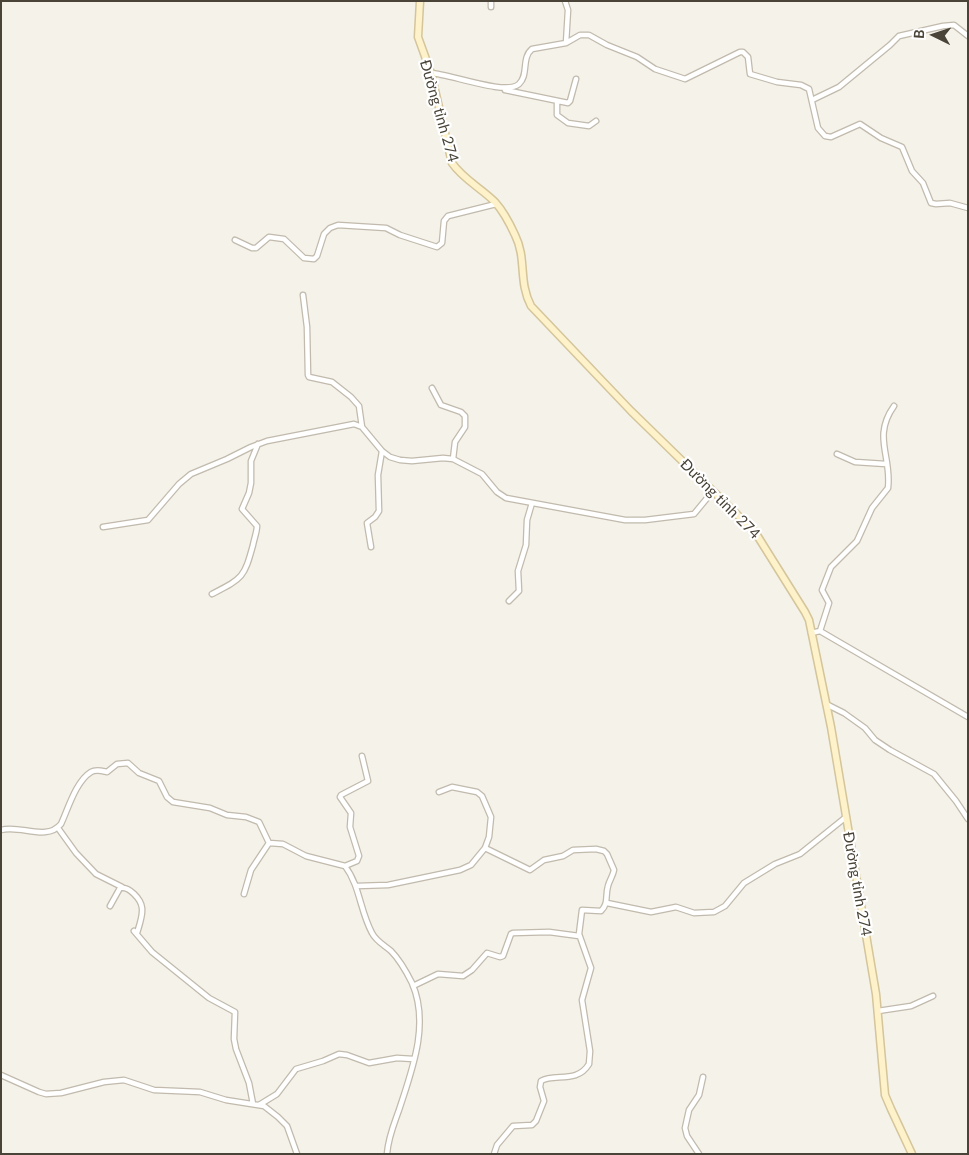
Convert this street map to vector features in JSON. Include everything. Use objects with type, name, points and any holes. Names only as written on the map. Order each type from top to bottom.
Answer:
[{"type":"main road","name":"Đường tỉnh 274","points":[[420,1],[418,37],[431,72],[452,163],[458,172],[496,204],[520,244],[523,286],[531,306],[631,411],[760,538],[805,612],[826,704],[846,817],[878,1011],[885,1095],[912,1154]]},
{"type":"street","points":[[565,1],[568,10],[566,43]]},
{"type":"street","points":[[812,100],[839,87],[890,45],[898,36],[954,25],[968,36]]},
{"type":"street","points":[[497,88],[514,87],[520,83],[523,78],[526,57],[532,49],[566,43],[580,36],[589,35],[607,46],[637,57],[655,69],[685,79],[743,52],[748,57],[750,74],[778,82],[805,86],[809,89],[818,128],[825,136],[831,137],[857,124],[864,125],[878,136],[902,147],[912,172],[923,183],[931,203],[950,203],[968,208]]},
{"type":"street","points":[[431,72],[565,103],[570,101],[576,79]]},
{"type":"street","points":[[557,102],[557,115],[565,121],[589,126],[596,121]]},
{"type":"street","points":[[235,240],[256,248],[269,237],[284,239],[304,258],[314,259],[317,256],[324,234],[330,228],[338,225],[386,228],[437,248],[442,243],[445,218],[496,204]]},
{"type":"street","points":[[303,295],[308,375],[332,382],[351,397],[359,406],[362,427]]},
{"type":"street","points":[[432,388],[441,405],[461,412],[465,416],[465,427],[455,442],[452,459]]},
{"type":"street","points":[[820,632],[830,602],[823,593],[822,587],[831,567],[857,541],[872,508],[886,493],[889,484],[882,432],[886,417],[894,406]]},
{"type":"street","points":[[103,527],[148,520],[179,484],[191,474],[258,444],[354,424],[362,427],[382,451],[400,460],[452,459],[482,474],[501,496],[532,503],[616,518],[646,520],[694,514],[714,491]]},
{"type":"street","points":[[212,594],[235,582],[245,571],[249,561],[257,526],[243,513],[242,509],[249,493],[251,461],[258,444]]},
{"type":"street","points":[[371,547],[366,523],[375,517],[379,511],[378,475],[382,451]]},
{"type":"street","points":[[838,454],[855,462],[886,464]]},
{"type":"street","points":[[508,601],[519,591],[518,571],[526,545],[528,516],[532,503]]},
{"type":"street","points":[[811,633],[820,632],[968,717]]},
{"type":"street","points":[[826,704],[844,713],[865,728],[875,740],[890,750],[934,774],[968,819]]},
{"type":"street","points":[[269,843],[282,844],[306,856],[344,866],[357,861],[360,856],[350,827],[351,813],[340,797],[368,781],[362,756]]},
{"type":"street","points":[[1,830],[12,828],[39,832],[58,828],[76,789],[90,772],[97,770],[107,772],[121,763],[128,763],[139,773],[159,781],[167,797],[173,802],[205,807],[223,814],[256,820],[269,843]]},
{"type":"street","points":[[357,886],[388,885],[460,870],[471,864],[485,848],[491,820],[482,796],[477,792],[452,787],[439,792]]},
{"type":"street","points":[[607,903],[651,912],[676,907],[694,913],[714,912],[725,906],[744,883],[775,864],[800,854],[846,817]]},
{"type":"street","points":[[58,828],[76,853],[96,874],[133,892],[142,908],[136,932],[152,952],[209,998],[235,1012],[234,1039],[236,1049],[256,1104]]},
{"type":"street","points":[[244,894],[251,870],[269,843]]},
{"type":"street","points":[[485,848],[530,870],[544,860],[560,857],[573,850],[596,849],[604,851],[614,870],[607,888],[607,903],[602,911],[582,910],[580,936],[591,968],[582,1000],[590,1051],[589,1064],[582,1072],[567,1078],[546,1078],[541,1081],[540,1087],[544,1101],[536,1121],[532,1125],[513,1126],[497,1145],[494,1154]]},
{"type":"street","points":[[344,866],[357,886],[373,935],[394,956],[413,986],[420,1024],[418,1044],[389,1138],[387,1154]]},
{"type":"street","points":[[110,906],[122,887]]},
{"type":"street","points":[[413,986],[438,974],[463,976],[472,970],[487,953],[500,957],[503,956],[513,933],[549,932],[580,936]]},
{"type":"street","points":[[878,1011],[911,1006],[933,996]]},
{"type":"street","points":[[256,1104],[277,1094],[296,1069],[339,1054],[348,1055],[369,1063],[397,1058],[413,1059]]},
{"type":"street","points":[[1,1075],[46,1094],[61,1093],[104,1082],[124,1080],[154,1090],[195,1091],[233,1101],[256,1104],[269,1108],[287,1126],[297,1154]]},
{"type":"street","points":[[698,1154],[687,1136],[685,1128],[688,1110],[699,1095],[703,1077]]}]
